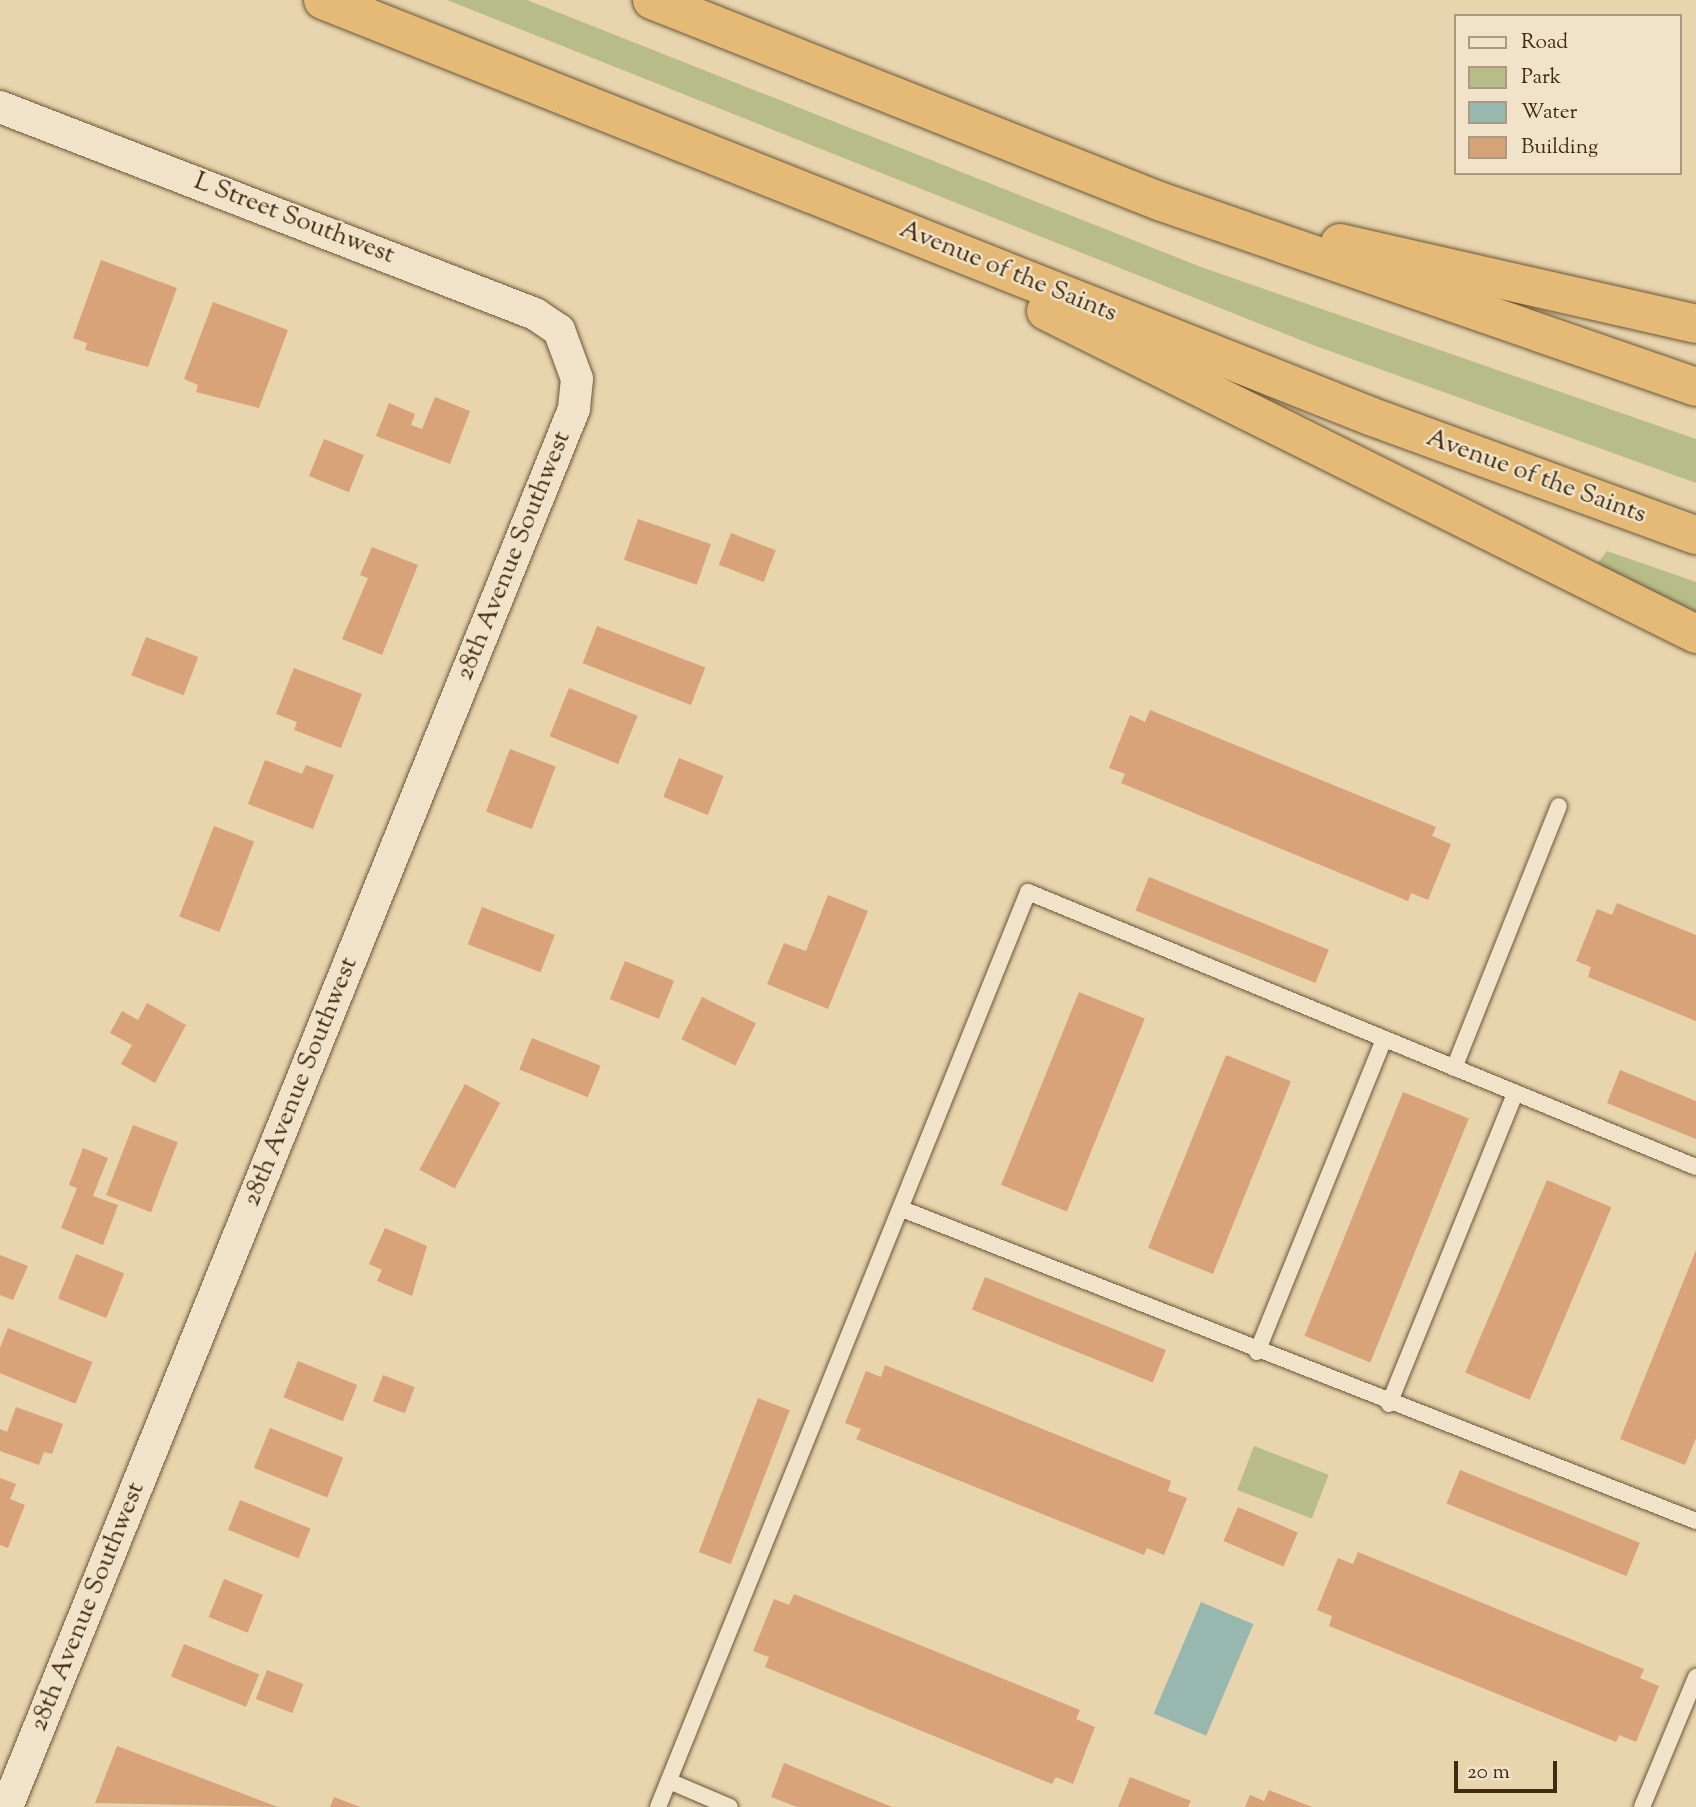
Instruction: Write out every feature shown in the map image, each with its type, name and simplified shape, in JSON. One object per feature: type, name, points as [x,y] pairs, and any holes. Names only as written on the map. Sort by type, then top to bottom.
[{"type":"highway","name":"Avenue of the Saints","points":[[323,0],[1370,416],[1696,535]]},
{"type":"highway","points":[[652,0],[1159,201],[1696,387]]},
{"type":"highway","points":[[806,191],[1696,634]]},
{"type":"highway","points":[[1159,201],[1696,324]]},
{"type":"street","name":"L Street Southwest","points":[[0,107],[498,297],[559,330],[570,353]]},
{"type":"street","name":"28th Avenue Southwest","points":[[7,1807],[573,410],[578,379],[570,353]]},
{"type":"lane","points":[[1454,1068],[1559,806]]},
{"type":"lane","points":[[658,1807],[1028,892],[1383,1041],[1696,1167]]},
{"type":"lane","points":[[1257,1352],[1383,1041]]},
{"type":"lane","points":[[1389,1404],[1516,1093]]},
{"type":"lane","points":[[902,1209],[1389,1404],[1696,1521]]},
{"type":"lane","points":[[1642,1807],[1696,1678]]},
{"type":"lane","points":[[669,1781],[730,1807]]},
{"type":"green space","points":[[447,0],[527,0],[1201,267],[1696,439],[1696,483],[1313,345]]},
{"type":"green space","points":[[1607,551],[1696,582],[1696,618],[1594,568]]},
{"type":"green space","points":[[1254,1446],[1329,1475],[1312,1519],[1237,1490]]},
{"type":"water","points":[[1201,1602],[1253,1624],[1206,1736],[1154,1713]]},
{"type":"building","points":[[101,260],[177,288],[148,367],[85,350],[87,343],[73,338]]},
{"type":"building","points":[[213,302],[288,330],[259,408],[196,392],[198,385],[184,379]]},
{"type":"building","points":[[435,397],[470,411],[450,464],[376,436],[389,403],[415,414],[411,425],[422,429]]},
{"type":"building","points":[[324,439],[364,455],[349,492],[309,476]]},
{"type":"building","points":[[638,519],[711,544],[697,585],[624,560]]},
{"type":"building","points":[[731,533],[776,550],[764,582],[719,565]]},
{"type":"building","points":[[372,547],[418,565],[382,655],[342,639],[368,578],[360,575]]},
{"type":"building","points":[[597,626],[705,668],[691,705],[583,663]]},
{"type":"building","points":[[146,637],[198,657],[184,695],[131,675]]},
{"type":"building","points":[[294,668],[362,694],[341,748],[294,730],[297,722],[276,714]]},
{"type":"building","points":[[569,688],[638,716],[618,764],[550,736]]},
{"type":"building","points":[[1150,710],[1436,827],[1432,836],[1451,844],[1428,900],[1411,893],[1408,901],[1121,783],[1125,774],[1109,768],[1130,715],[1145,722]]},
{"type":"building","points":[[510,749],[556,767],[532,829],[486,812]]},
{"type":"building","points":[[679,758],[724,776],[708,815],[663,797]]},
{"type":"building","points":[[265,760],[302,774],[306,765],[334,775],[313,829],[248,804]]},
{"type":"building","points":[[214,826],[254,841],[219,932],[179,917]]},
{"type":"building","points":[[1149,877],[1329,950],[1315,983],[1136,910]]},
{"type":"building","points":[[828,895],[868,911],[828,1009],[767,984],[784,943],[806,951]]},
{"type":"building","points":[[1617,903],[1696,935],[1696,1021],[1588,977],[1591,967],[1576,961],[1597,909],[1612,915]]},
{"type":"building","points":[[482,907],[555,935],[540,972],[468,944]]},
{"type":"building","points":[[625,961],[674,981],[659,1019],[610,999]]},
{"type":"building","points":[[1079,992],[1145,1019],[1067,1211],[1001,1185]]},
{"type":"building","points":[[702,997],[756,1023],[735,1066],[681,1039]]},
{"type":"building","points":[[147,1003],[186,1025],[155,1083],[121,1064],[132,1045],[110,1033],[122,1011],[138,1020]]},
{"type":"building","points":[[532,1038],[601,1066],[588,1097],[519,1070]]},
{"type":"building","points":[[1226,1055],[1291,1081],[1213,1274],[1148,1248]]},
{"type":"building","points":[[1620,1070],[1696,1101],[1696,1139],[1607,1103]]},
{"type":"building","points":[[465,1084],[500,1103],[455,1188],[419,1170]]},
{"type":"building","points":[[1403,1092],[1469,1119],[1370,1362],[1304,1336]]},
{"type":"building","points":[[133,1125],[178,1142],[151,1212],[106,1195]]},
{"type":"building","points":[[83,1148],[108,1158],[93,1196],[118,1205],[103,1245],[61,1228],[77,1188],[69,1185]]},
{"type":"building","points":[[1547,1180],[1611,1207],[1530,1400],[1465,1372]]},
{"type":"building","points":[[385,1228],[427,1246],[412,1296],[377,1281],[382,1270],[369,1264]]},
{"type":"building","points":[[1696,1250],[1696,1438],[1685,1465],[1620,1439]]},
{"type":"building","points":[[76,1254],[124,1273],[106,1318],[58,1299]]},
{"type":"building","points":[[0,1255],[28,1266],[13,1300],[0,1295]]},
{"type":"building","points":[[985,1277],[1166,1350],[1153,1382],[972,1309]]},
{"type":"building","points":[[8,1328],[92,1362],[76,1404],[0,1373],[0,1348]]},
{"type":"building","points":[[298,1361],[357,1385],[343,1421],[283,1397]]},
{"type":"building","points":[[885,1365],[1171,1481],[1168,1491],[1187,1498],[1164,1555],[1147,1548],[1144,1555],[856,1439],[861,1429],[845,1423],[866,1371],[881,1377]]},
{"type":"building","points":[[383,1375],[415,1387],[405,1413],[373,1401]]},
{"type":"building","points":[[758,1398],[790,1410],[731,1564],[699,1552]]},
{"type":"building","points":[[16,1407],[63,1424],[52,1454],[44,1452],[39,1465],[0,1451],[0,1429],[7,1432]]},
{"type":"building","points":[[270,1428],[343,1458],[327,1497],[254,1468]]},
{"type":"building","points":[[1460,1470],[1640,1543],[1626,1576],[1447,1503]]},
{"type":"building","points":[[0,1478],[16,1484],[10,1499],[25,1505],[8,1548],[0,1545]]},
{"type":"building","points":[[240,1500],[310,1528],[298,1558],[228,1530]]},
{"type":"building","points":[[1238,1507],[1298,1532],[1283,1566],[1224,1541]]},
{"type":"building","points":[[1358,1552],[1644,1669],[1640,1678],[1659,1686],[1636,1742],[1619,1735],[1616,1742],[1329,1626],[1332,1616],[1317,1610],[1338,1558],[1353,1564]]},
{"type":"building","points":[[224,1579],[263,1595],[248,1633],[209,1617]]},
{"type":"building","points":[[794,1594],[1080,1710],[1076,1719],[1095,1727],[1073,1784],[1056,1777],[1052,1784],[765,1667],[769,1657],[753,1651],[774,1599],[789,1605]]},
{"type":"building","points":[[184,1644],[259,1674],[246,1707],[171,1676]]},
{"type":"building","points":[[267,1670],[303,1684],[292,1713],[256,1699]]},
{"type":"building","points":[[117,1746],[278,1807],[95,1803]]},
{"type":"building","points":[[784,1763],[892,1807],[797,1807],[771,1797]]},
{"type":"building","points":[[1130,1777],[1191,1801],[1188,1807],[1118,1807]]},
{"type":"building","points":[[1269,1790],[1312,1807],[1245,1807],[1250,1795],[1264,1801]]},
{"type":"building","points":[[334,1797],[360,1807],[330,1807]]}]
